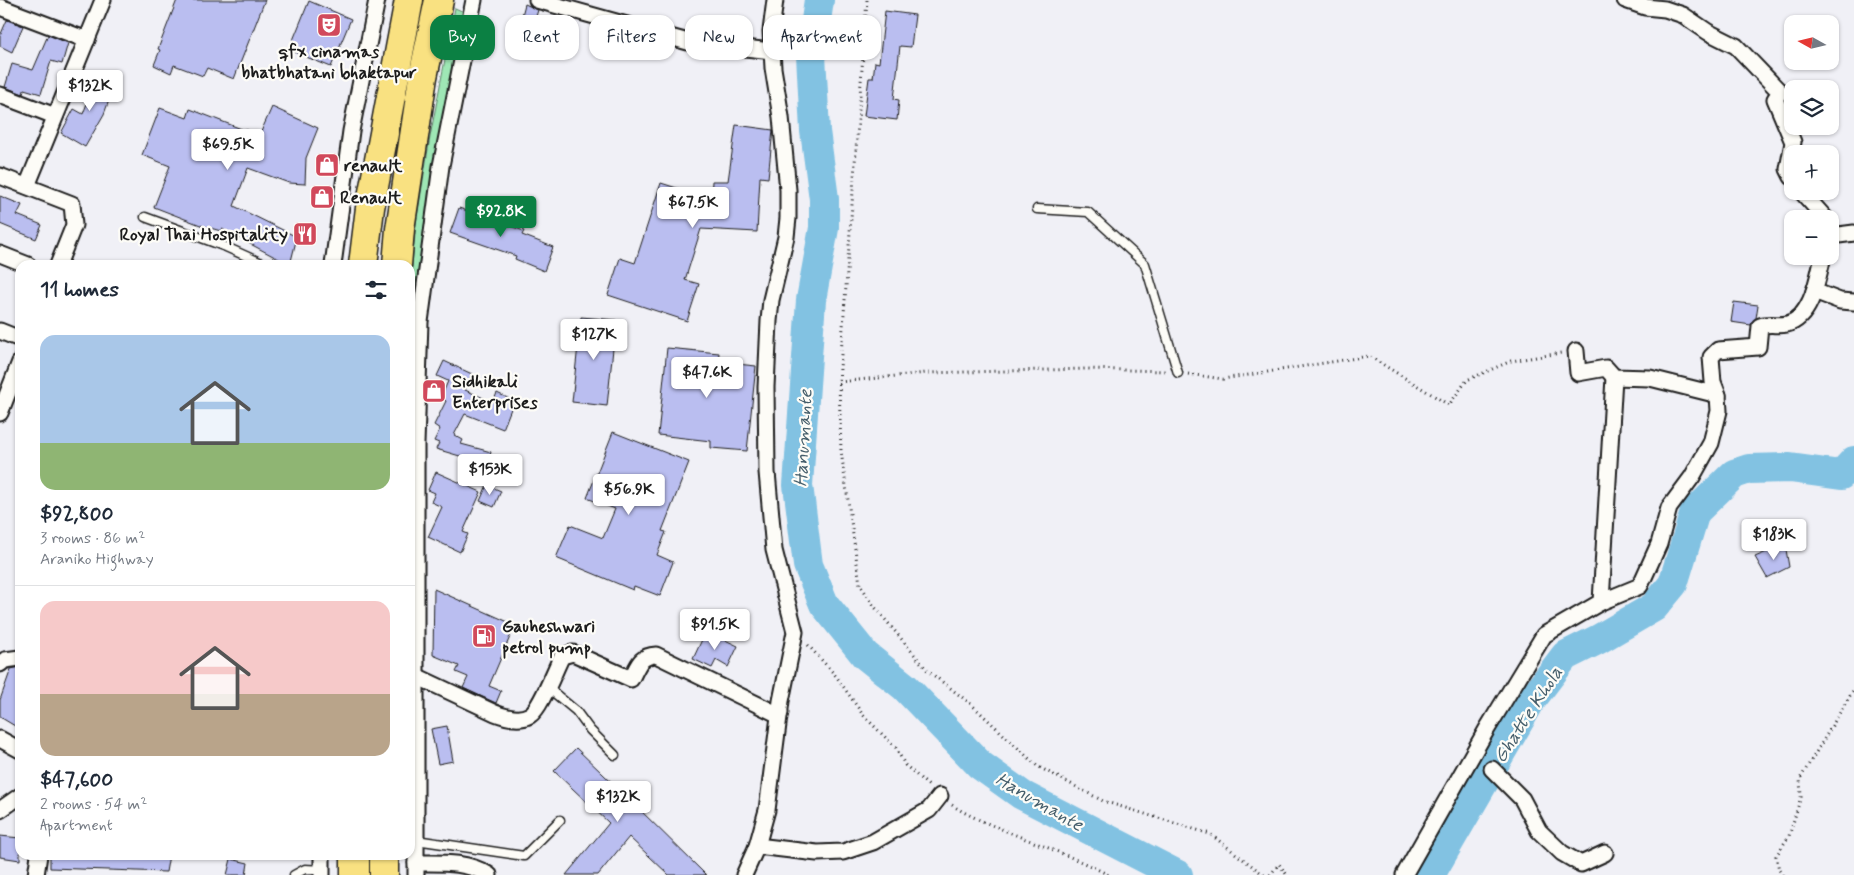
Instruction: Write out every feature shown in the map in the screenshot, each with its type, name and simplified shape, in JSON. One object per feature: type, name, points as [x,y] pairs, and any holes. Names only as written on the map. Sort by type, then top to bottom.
[{"type":"highway","points":[[364,260],[370,208],[409,0]]},
{"type":"highway","points":[[397,260],[400,229],[423,76],[439,0]]},
{"type":"highway","points":[[355,860],[355,875]]},
{"type":"highway","points":[[384,860],[384,875]]},
{"type":"street","points":[[27,186],[103,0]]},
{"type":"street","points":[[334,260],[351,131],[378,0]]},
{"type":"street","points":[[415,560],[420,322],[441,166],[474,0]]},
{"type":"street","points":[[537,0],[688,42],[763,50]]},
{"type":"street","points":[[773,15],[775,0]]},
{"type":"street","points":[[1625,0],[1645,7],[1665,9],[1683,16],[1708,32],[1736,46],[1780,92],[1775,99],[1793,142],[1792,145]]},
{"type":"street","points":[[0,7],[87,40]]},
{"type":"street","points":[[744,875],[757,846],[767,810],[780,713],[794,637],[793,619],[781,582],[774,550],[767,472],[766,387],[769,321],[771,300],[788,218],[787,181],[773,60]]},
{"type":"street","points":[[0,95],[55,116]]},
{"type":"street","points":[[0,176],[72,204],[74,225],[60,260]]},
{"type":"street","points":[[1809,200],[1818,210]]},
{"type":"street","points":[[1839,233],[1854,234]]},
{"type":"street","points":[[0,254],[15,260]]},
{"type":"street","points":[[1404,875],[1487,729],[1544,635],[1601,602],[1640,586],[1659,544],[1669,508],[1692,477],[1711,443],[1719,411],[1718,395],[1713,382],[1711,357],[1718,350],[1758,347],[1760,326],[1786,324],[1796,321],[1805,311],[1814,291],[1821,265]]},
{"type":"street","points":[[1814,291],[1840,300],[1854,302]]},
{"type":"street","points":[[0,331],[15,337]]},
{"type":"street","points":[[1576,351],[1578,373],[1606,368],[1614,377],[1601,602]]},
{"type":"street","points":[[0,413],[15,375]]},
{"type":"street","points":[[1614,377],[1650,378],[1718,395]]},
{"type":"street","points":[[415,675],[507,718],[529,716],[537,708],[562,656],[573,653],[631,679],[641,660],[648,655],[656,655],[773,712],[780,713]]},
{"type":"street","points":[[0,664],[5,660],[15,659]]},
{"type":"street","points":[[415,693],[416,869],[454,863],[483,871],[488,875]]},
{"type":"street","points":[[0,739],[15,747]]},
{"type":"street","points":[[1492,769],[1522,799],[1540,831],[1562,853],[1581,864],[1605,853]]},
{"type":"street","points":[[757,846],[817,852],[843,852],[873,842],[929,810],[940,796]]},
{"type":"street","points":[[0,810],[15,800]]},
{"type":"street","points":[[36,875],[38,860]]},
{"type":"lane","points":[[1037,209],[1088,212],[1145,264],[1178,373]]},
{"type":"lane","points":[[145,217],[226,247],[255,260]]},
{"type":"lane","points":[[547,687],[576,711],[590,730],[614,755]]},
{"type":"lane","points":[[416,840],[524,856],[560,820]]},
{"type":"lane","points":[[294,875],[305,869],[322,867]]},
{"type":"path","points":[[867,0],[838,382],[841,451],[860,584],[874,606],[928,671],[971,704],[1037,766],[1103,801],[1210,834],[1264,875]]},
{"type":"path","points":[[838,382],[926,373],[1086,369],[1157,370],[1224,379],[1369,356],[1448,405],[1467,380],[1511,361],[1576,351]]},
{"type":"path","points":[[794,637],[811,647],[836,676],[863,715],[896,748],[904,765],[940,796],[960,810],[1109,875]]},
{"type":"path","points":[[1783,875],[1779,870],[1776,856],[1789,836],[1801,797],[1800,779],[1854,689]]},
{"type":"path","points":[[1270,875],[1280,864],[1287,875]]},
{"type":"green space","points":[[455,8],[464,12],[464,15],[454,15]]},
{"type":"green space","points":[[445,60],[456,60],[438,139],[424,226],[415,315],[415,260],[412,260],[416,224]]},
{"type":"building","points":[[177,0],[265,0],[234,79],[207,68],[203,76],[174,65],[171,73],[154,65],[160,50],[158,49]]},
{"type":"building","points":[[309,1],[351,19],[331,67],[289,50]]},
{"type":"building","points":[[525,4],[538,10],[536,15],[522,15]]},
{"type":"building","points":[[885,11],[915,15],[911,47],[900,46],[894,99],[899,100],[897,120],[864,116],[869,78],[873,78],[875,62],[879,63],[881,60]]},
{"type":"building","points":[[7,20],[23,26],[12,52],[0,46],[0,36]]},
{"type":"building","points":[[48,35],[68,43],[62,64],[51,61],[41,94],[24,89],[23,94],[5,87],[12,64],[33,70]]},
{"type":"building","points":[[98,74],[116,81],[104,114],[85,147],[61,133],[74,109],[83,114]]},
{"type":"building","points":[[272,107],[318,128],[306,158],[305,184],[289,183],[248,168],[234,206],[297,237],[291,260],[281,260],[222,229],[221,231],[203,226],[154,207],[170,166],[142,155],[160,108],[187,118],[190,109],[244,130],[260,134]]},
{"type":"building","points":[[736,125],[773,130],[768,178],[760,177],[757,232],[701,229],[685,280],[699,284],[687,321],[608,295],[620,258],[635,263],[661,183],[711,199],[712,181],[728,181]]},
{"type":"building","points":[[0,196],[22,205],[17,215],[42,225],[36,239],[0,224]]},
{"type":"building","points":[[459,208],[524,231],[522,235],[553,247],[544,271],[515,259],[516,256],[450,233]]},
{"type":"building","points":[[1734,302],[1758,305],[1756,318],[1751,325],[1731,322]]},
{"type":"building","points":[[581,317],[616,320],[607,406],[572,402]]},
{"type":"building","points":[[667,348],[719,353],[718,362],[756,366],[747,451],[711,448],[711,441],[658,435]]},
{"type":"building","points":[[444,361],[472,374],[465,390],[493,402],[497,393],[514,401],[503,429],[465,414],[454,435],[463,440],[461,444],[491,452],[487,464],[436,449],[439,443],[434,441],[440,429],[434,425],[446,401],[441,398],[448,381],[437,376]]},
{"type":"building","points":[[613,432],[689,462],[662,531],[666,532],[657,555],[673,562],[660,596],[634,586],[633,590],[556,558],[570,525],[603,538],[615,509],[587,498]]},
{"type":"building","points":[[436,472],[481,492],[463,532],[468,534],[460,552],[428,537],[442,507],[431,502],[435,493],[428,490]]},
{"type":"building","points":[[487,485],[501,491],[494,507],[480,501]]},
{"type":"building","points":[[1785,544],[1789,567],[1767,578],[1755,557]]},
{"type":"building","points":[[434,589],[515,625],[489,686],[501,691],[496,703],[463,688],[468,677],[456,672],[459,666],[433,655]]},
{"type":"building","points":[[706,631],[738,646],[728,667],[716,660],[712,668],[693,659]]},
{"type":"building","points":[[15,668],[15,726],[0,717],[0,700],[11,669]]},
{"type":"building","points":[[447,726],[453,761],[438,764],[431,729]]},
{"type":"building","points":[[576,748],[706,875],[669,875],[629,837],[598,875],[566,875],[609,823],[554,771]]},
{"type":"building","points":[[0,836],[15,838],[15,859],[0,857]]},
{"type":"building","points":[[50,860],[168,860],[166,872],[50,868]]},
{"type":"building","points":[[231,860],[248,863],[246,875],[227,875]]},
{"type":"waterway","name":"Hanumante","points":[[819,0],[811,55],[815,131],[824,199],[824,228],[811,300],[798,485],[808,565],[824,604],[865,655],[905,687],[980,765],[1022,795],[1178,875]]},
{"type":"waterway","name":"Ghatte Khola","points":[[1430,875],[1530,702],[1565,656],[1599,639],[1654,607],[1673,584],[1695,512],[1734,474],[1749,469],[1790,468],[1841,475],[1854,461]]},
{"type":"place","name":"qfx cinamas bhatbhatani bhaktapur","points":[[329,25]]},
{"type":"place","name":"renault","points":[[327,165]]},
{"type":"place","name":"Renault","points":[[322,197]]},
{"type":"place","name":"Royal Thai Hospitality","points":[[305,234]]},
{"type":"place","name":"Sidhikali Enterprises","points":[[434,391]]},
{"type":"place","name":"Gauheshwari petrol pump","points":[[484,636]]}]
